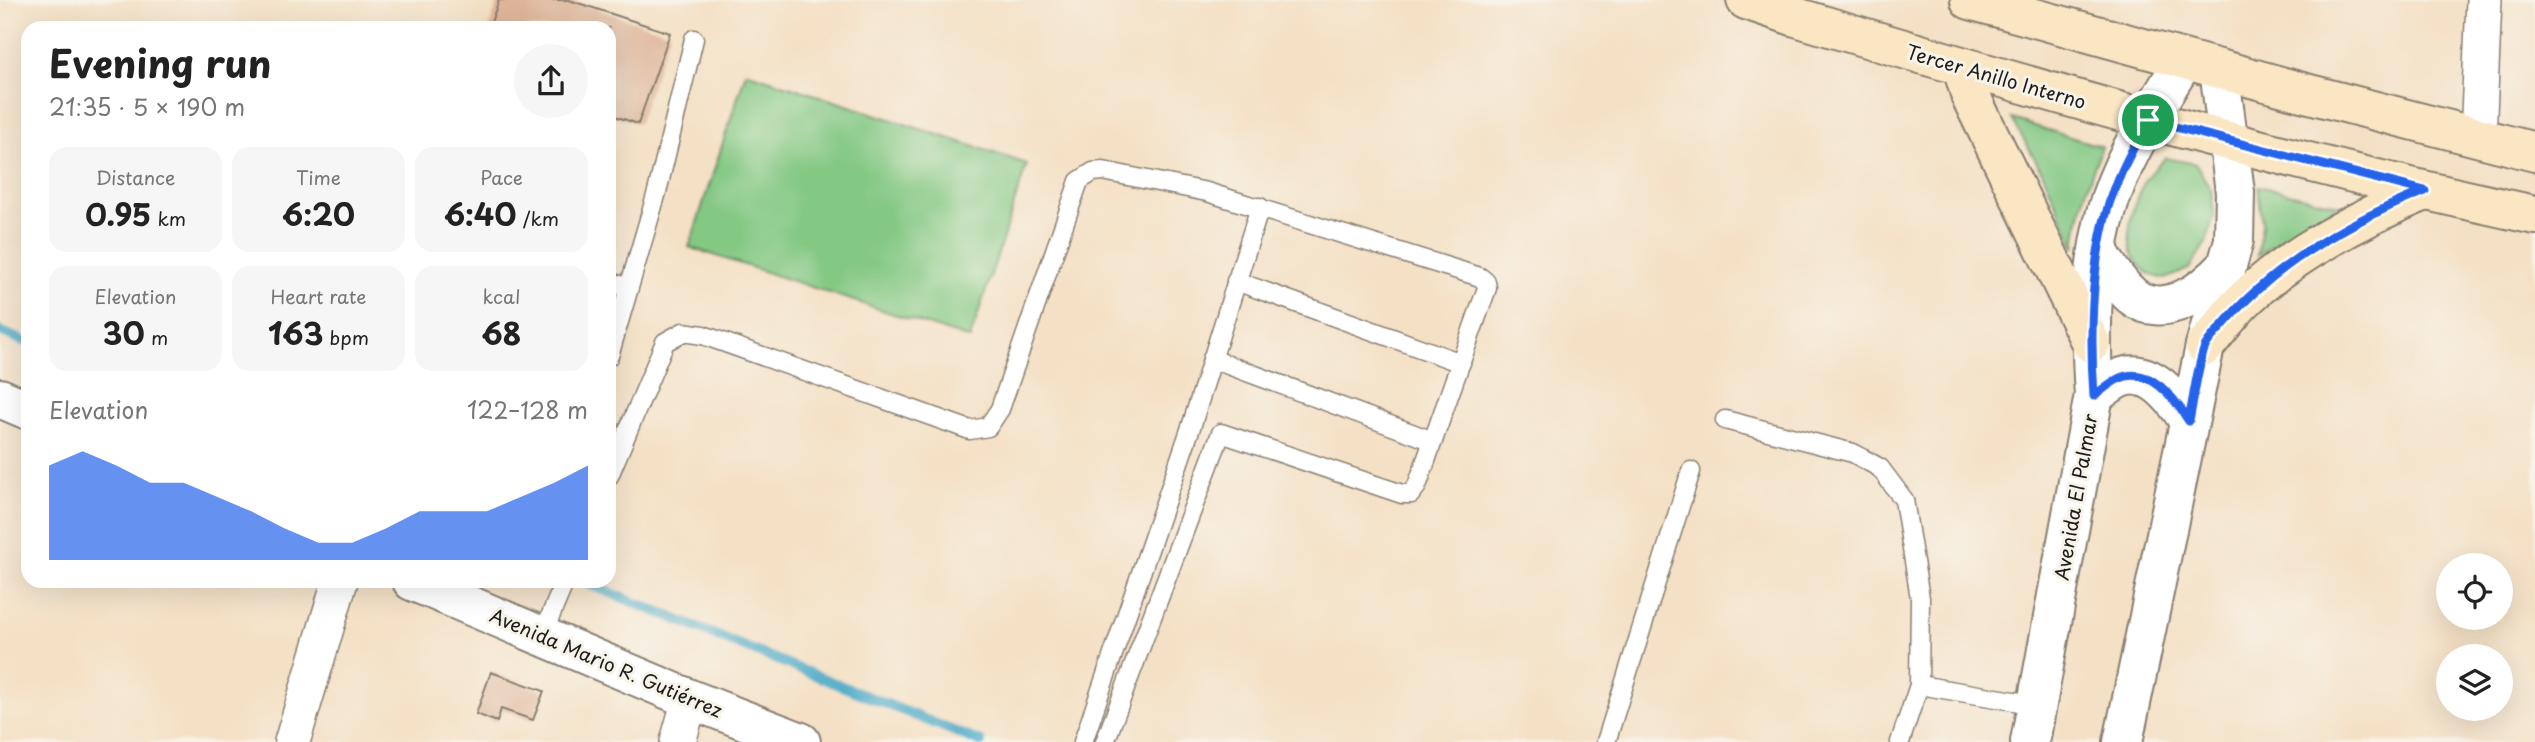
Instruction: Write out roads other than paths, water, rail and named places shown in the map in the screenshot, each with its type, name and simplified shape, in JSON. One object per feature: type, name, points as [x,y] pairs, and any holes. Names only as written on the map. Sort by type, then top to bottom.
[{"type":"main road","name":"Tercer Anillo Interno","points":[[1745,0],[1962,67],[2148,120],[2425,191],[2535,215]]},
{"type":"main road","points":[[1970,0],[2201,65],[2535,152]]},
{"type":"main road","points":[[1962,67],[1971,97],[2091,343]]},
{"type":"main road","points":[[2205,346],[2240,304],[2276,272],[2389,206],[2425,191]]},
{"type":"street","points":[[2478,138],[2484,0]]},
{"type":"street","name":"Avenida El Palmar","points":[[2030,742],[2094,396],[2091,343],[2099,252],[2106,213],[2119,178],[2148,120],[2201,65]]},
{"type":"street","points":[[2123,742],[2205,346],[2234,240],[2235,192],[2229,141],[2201,65]]},
{"type":"street","points":[[2099,252],[2115,278],[2134,297],[2150,304],[2173,303],[2191,297],[2213,281],[2227,266]]},
{"type":"street","points":[[2094,396],[2119,379],[2134,375],[2157,382],[2175,399],[2189,421]]},
{"type":"street","points":[[0,398],[21,407]]},
{"type":"street","points":[[292,742],[338,588]]},
{"type":"street","name":"Avenida Mario R. Gutiérrez","points":[[429,588],[690,699],[801,742]]},
{"type":"street","points":[[678,742],[690,699]]},
{"type":"lane","points":[[616,331],[657,192],[694,39]]},
{"type":"lane","points":[[616,459],[665,342],[683,332],[703,335],[970,430],[988,427],[1000,410],[1079,181],[1093,172],[1207,192],[1480,277],[1486,282],[1487,288],[1417,486],[1410,494],[1402,494],[1192,424]]},
{"type":"lane","points":[[1083,742],[1192,424],[1260,207]]},
{"type":"lane","points":[[1236,281],[1461,363]]},
{"type":"lane","points":[[616,284],[628,288]]},
{"type":"lane","points":[[1212,359],[1433,441]]},
{"type":"lane","points":[[1725,420],[1853,453],[1880,468],[1904,500],[1920,598],[1919,685],[1900,742]]},
{"type":"lane","points":[[1105,742],[1221,433]]},
{"type":"lane","points":[[1606,742],[1691,471]]},
{"type":"lane","points":[[542,636],[562,589]]},
{"type":"lane","points":[[1919,685],[2038,705]]},
{"type":"waterway","points":[[0,331],[21,340]]},
{"type":"waterway","points":[[598,588],[981,742]]}]
